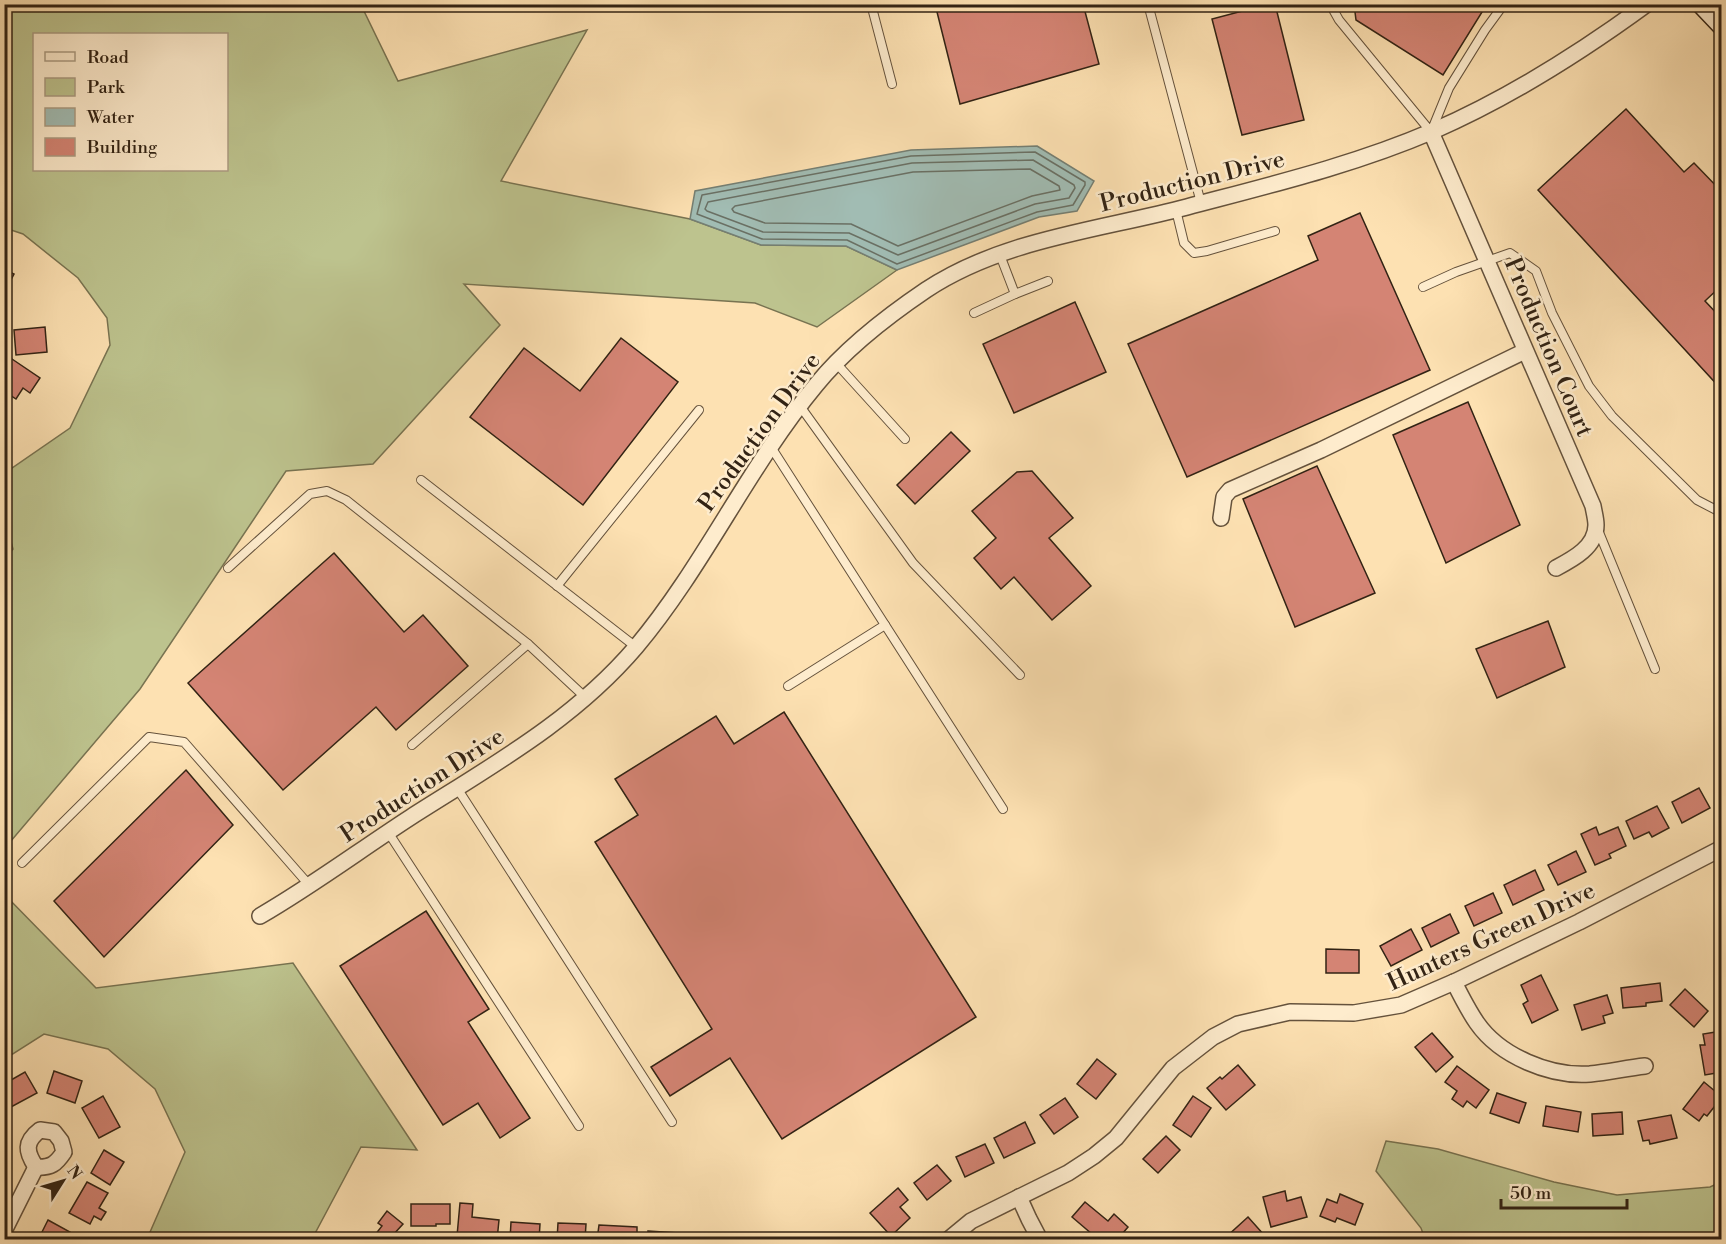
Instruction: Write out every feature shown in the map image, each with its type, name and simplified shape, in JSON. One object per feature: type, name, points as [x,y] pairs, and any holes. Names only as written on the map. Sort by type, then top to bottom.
[{"type":"main road","points":[[1703,4],[1722,24]]},
{"type":"street","name":"Production Drive","points":[[260,916],[506,758],[563,718],[600,686],[636,647],[694,566],[771,447],[815,385],[864,336],[928,289],[958,272],[1026,246],[1176,210],[1321,171],[1431,132],[1486,106],[1558,64],[1647,4]]},
{"type":"street","name":"Production Court","points":[[1431,132],[1593,506],[1597,526]]},
{"type":"street","points":[[1221,518],[1224,497],[1230,490],[1321,450],[1525,351]]},
{"type":"street","points":[[1556,568],[1585,550],[1597,526]]},
{"type":"street","name":"Hunters Green Drive","points":[[948,1239],[971,1221],[1068,1173],[1094,1156],[1116,1138],[1173,1068],[1214,1037],[1239,1024],[1290,1012],[1354,1013],[1401,1005],[1579,922],[1722,848]]},
{"type":"street","points":[[1454,982],[1476,1023],[1492,1040],[1522,1060],[1577,1074],[1645,1066]]},
{"type":"street","points":[[4,1231],[36,1167]]},
{"type":"street","points":[[1020,1197],[1040,1239]]},
{"type":"lane","points":[[871,4],[892,84]]},
{"type":"lane","points":[[1148,4],[1200,203]]},
{"type":"lane","points":[[1330,4],[1339,21],[1431,132],[1449,88],[1504,4]]},
{"type":"lane","points":[[1176,210],[1184,243],[1194,253],[1275,231]]},
{"type":"lane","points":[[1423,286],[1510,252],[1536,271],[1552,313],[1588,386],[1612,416],[1697,500],[1722,513]]},
{"type":"lane","points":[[1000,255],[1016,294]]},
{"type":"lane","points":[[974,313],[1048,281]]},
{"type":"lane","points":[[836,363],[905,439]]},
{"type":"lane","points":[[800,406],[913,563],[1020,675]]},
{"type":"lane","points":[[557,586],[699,410]]},
{"type":"lane","points":[[771,447],[1003,809]]},
{"type":"lane","points":[[421,480],[636,647]]},
{"type":"lane","points":[[228,568],[310,494],[327,491],[345,500],[528,644],[586,698]]},
{"type":"lane","points":[[1597,526],[1654,669]]},
{"type":"lane","points":[[788,686],[885,625]]},
{"type":"lane","points":[[412,746],[528,644]]},
{"type":"lane","points":[[22,863],[149,737],[184,742],[310,886]]},
{"type":"lane","points":[[457,788],[672,1122]]},
{"type":"lane","points":[[388,832],[579,1126]]},
{"type":"green space","points":[[5,5],[361,5],[398,81],[587,30],[501,181],[690,219],[761,245],[846,246],[897,270],[817,327],[755,303],[464,284],[500,325],[373,464],[286,471],[140,689],[5,848],[4,561],[13,549],[5,519],[5,473],[70,428],[110,345],[107,318],[78,278],[23,234],[5,228]]},
{"type":"green space","points":[[5,895],[96,988],[293,963],[417,1150],[361,1147],[312,1239],[147,1239],[185,1152],[155,1089],[108,1049],[44,1034],[5,1059]]},
{"type":"green space","points":[[1386,1141],[1438,1149],[1554,1182],[1617,1195],[1710,1187],[1721,1182],[1721,1239],[1425,1239],[1421,1228],[1376,1171]]},
{"type":"water","points":[[1037,146],[1094,181],[1077,211],[1039,217],[897,270],[846,246],[761,245],[690,219],[695,191],[911,150]]},
{"type":"building","points":[[935,4],[1083,4],[1099,64],[960,104]]},
{"type":"building","points":[[1275,4],[1304,120],[1242,135],[1212,19]]},
{"type":"building","points":[[1354,4],[1487,4],[1443,75],[1356,20]]},
{"type":"building","points":[[1626,109],[1684,172],[1694,163],[1722,192],[1722,285],[1705,301],[1722,319],[1722,390],[1538,190]]},
{"type":"building","points":[[1360,213],[1430,370],[1187,477],[1128,344],[1318,260],[1308,236]]},
{"type":"building","points":[[4,269],[14,274],[5,291],[4,291]]},
{"type":"building","points":[[1075,302],[1106,372],[1014,413],[983,344]]},
{"type":"building","points":[[45,327],[47,352],[16,355],[14,330]]},
{"type":"building","points":[[621,338],[678,382],[583,505],[470,417],[524,348],[580,391]]},
{"type":"building","points":[[12,359],[40,378],[30,393],[23,388],[16,399],[4,391],[4,370]]},
{"type":"building","points":[[1468,402],[1520,525],[1446,563],[1393,435]]},
{"type":"building","points":[[951,432],[970,451],[915,504],[897,485]]},
{"type":"building","points":[[1317,466],[1375,593],[1295,627],[1243,499]]},
{"type":"building","points":[[1032,471],[1073,518],[1049,538],[1091,586],[1052,620],[1014,577],[1001,589],[974,558],[996,538],[972,511],[1017,472]]},
{"type":"building","points":[[334,553],[404,632],[423,615],[468,666],[396,730],[376,707],[283,790],[188,683]]},
{"type":"building","points":[[1548,621],[1565,667],[1497,698],[1476,649]]},
{"type":"building","points":[[784,712],[976,1017],[782,1139],[730,1058],[670,1096],[651,1067],[712,1029],[595,842],[638,815],[615,779],[716,716],[734,744]]},
{"type":"building","points":[[186,770],[233,825],[104,957],[54,901]]},
{"type":"building","points":[[1699,788],[1710,808],[1682,823],[1672,802]]},
{"type":"building","points":[[1657,806],[1669,828],[1652,837],[1649,832],[1634,839],[1626,821]]},
{"type":"building","points":[[1596,827],[1599,835],[1618,827],[1626,846],[1609,854],[1611,858],[1595,865],[1581,834]]},
{"type":"building","points":[[1576,851],[1586,872],[1558,885],[1548,865]]},
{"type":"building","points":[[1535,870],[1544,890],[1513,905],[1504,885]]},
{"type":"building","points":[[1493,893],[1502,913],[1474,926],[1465,906]]},
{"type":"building","points":[[426,911],[489,1009],[468,1022],[530,1118],[500,1138],[478,1103],[443,1125],[340,966]]},
{"type":"building","points":[[1450,914],[1459,933],[1431,947],[1422,928]]},
{"type":"building","points":[[1411,929],[1422,950],[1391,966],[1380,946]]},
{"type":"building","points":[[1326,949],[1359,950],[1359,973],[1326,973]]},
{"type":"building","points":[[1541,975],[1558,1010],[1532,1023],[1523,1004],[1528,1001],[1521,985]]},
{"type":"building","points":[[1660,983],[1662,1001],[1646,1003],[1646,1006],[1623,1008],[1621,988]]},
{"type":"building","points":[[1685,989],[1708,1011],[1694,1027],[1670,1005]]},
{"type":"building","points":[[1607,995],[1613,1013],[1603,1016],[1605,1023],[1582,1030],[1574,1005]]},
{"type":"building","points":[[1722,1031],[1722,1072],[1705,1075],[1700,1045],[1705,1045],[1703,1034]]},
{"type":"building","points":[[1432,1033],[1453,1057],[1436,1072],[1415,1047]]},
{"type":"building","points":[[1097,1059],[1116,1074],[1096,1099],[1077,1084]]},
{"type":"building","points":[[1238,1065],[1255,1085],[1226,1110],[1207,1088]]},
{"type":"building","points":[[1457,1066],[1489,1090],[1476,1108],[1467,1101],[1463,1107],[1452,1099],[1457,1091],[1445,1082]]},
{"type":"building","points":[[54,1071],[82,1081],[75,1103],[47,1093]]},
{"type":"building","points":[[25,1072],[37,1093],[11,1107],[4,1096],[4,1084]]},
{"type":"building","points":[[1704,1082],[1722,1097],[1707,1116],[1704,1114],[1699,1121],[1683,1109]]},
{"type":"building","points":[[1497,1093],[1526,1103],[1519,1123],[1490,1113]]},
{"type":"building","points":[[103,1096],[120,1127],[99,1138],[82,1108]]},
{"type":"building","points":[[1193,1096],[1211,1108],[1191,1137],[1173,1125]]},
{"type":"building","points":[[1065,1098],[1078,1117],[1054,1134],[1040,1115]]},
{"type":"building","points":[[1546,1106],[1581,1112],[1578,1132],[1543,1126]]},
{"type":"building","points":[[1622,1112],[1623,1134],[1593,1136],[1592,1114]]},
{"type":"building","points":[[1671,1115],[1677,1138],[1650,1144],[1649,1140],[1643,1141],[1638,1121]]},
{"type":"building","points":[[1025,1122],[1035,1143],[1004,1158],[994,1138]]},
{"type":"building","points":[[1166,1136],[1180,1150],[1158,1173],[1143,1159]]},
{"type":"building","points":[[985,1144],[994,1163],[965,1177],[956,1157]]},
{"type":"building","points":[[104,1150],[124,1162],[110,1185],[91,1173]]},
{"type":"building","points":[[937,1165],[951,1181],[927,1200],[914,1183]]},
{"type":"building","points":[[87,1182],[108,1193],[99,1208],[106,1212],[101,1220],[94,1216],[90,1224],[69,1213]]},
{"type":"building","points":[[898,1188],[908,1200],[900,1207],[910,1218],[891,1236],[870,1213]]},
{"type":"building","points":[[1285,1191],[1287,1201],[1301,1197],[1307,1217],[1271,1227],[1263,1197]]},
{"type":"building","points":[[1340,1194],[1363,1204],[1355,1225],[1337,1218],[1335,1222],[1320,1216],[1327,1199],[1337,1203]]},
{"type":"building","points":[[1085,1202],[1108,1221],[1114,1214],[1128,1227],[1117,1240],[1099,1240],[1072,1217]]},
{"type":"building","points":[[460,1203],[473,1204],[472,1217],[499,1220],[497,1240],[457,1236]]},
{"type":"building","points":[[411,1204],[450,1204],[450,1224],[411,1226]]},
{"type":"building","points":[[387,1211],[403,1224],[393,1235],[398,1239],[371,1240],[382,1226],[378,1223]]},
{"type":"building","points":[[1248,1217],[1265,1236],[1262,1240],[1226,1240],[1225,1238]]},
{"type":"building","points":[[48,1220],[70,1232],[66,1240],[38,1240]]},
{"type":"building","points":[[511,1222],[540,1224],[539,1240],[510,1240]]},
{"type":"building","points":[[558,1223],[586,1224],[585,1240],[557,1240]]},
{"type":"building","points":[[599,1225],[637,1227],[637,1240],[597,1240]]},
{"type":"building","points":[[648,1231],[678,1233],[678,1240],[648,1240]]},
{"type":"building","points":[[693,1236],[720,1240],[693,1240]]}]
